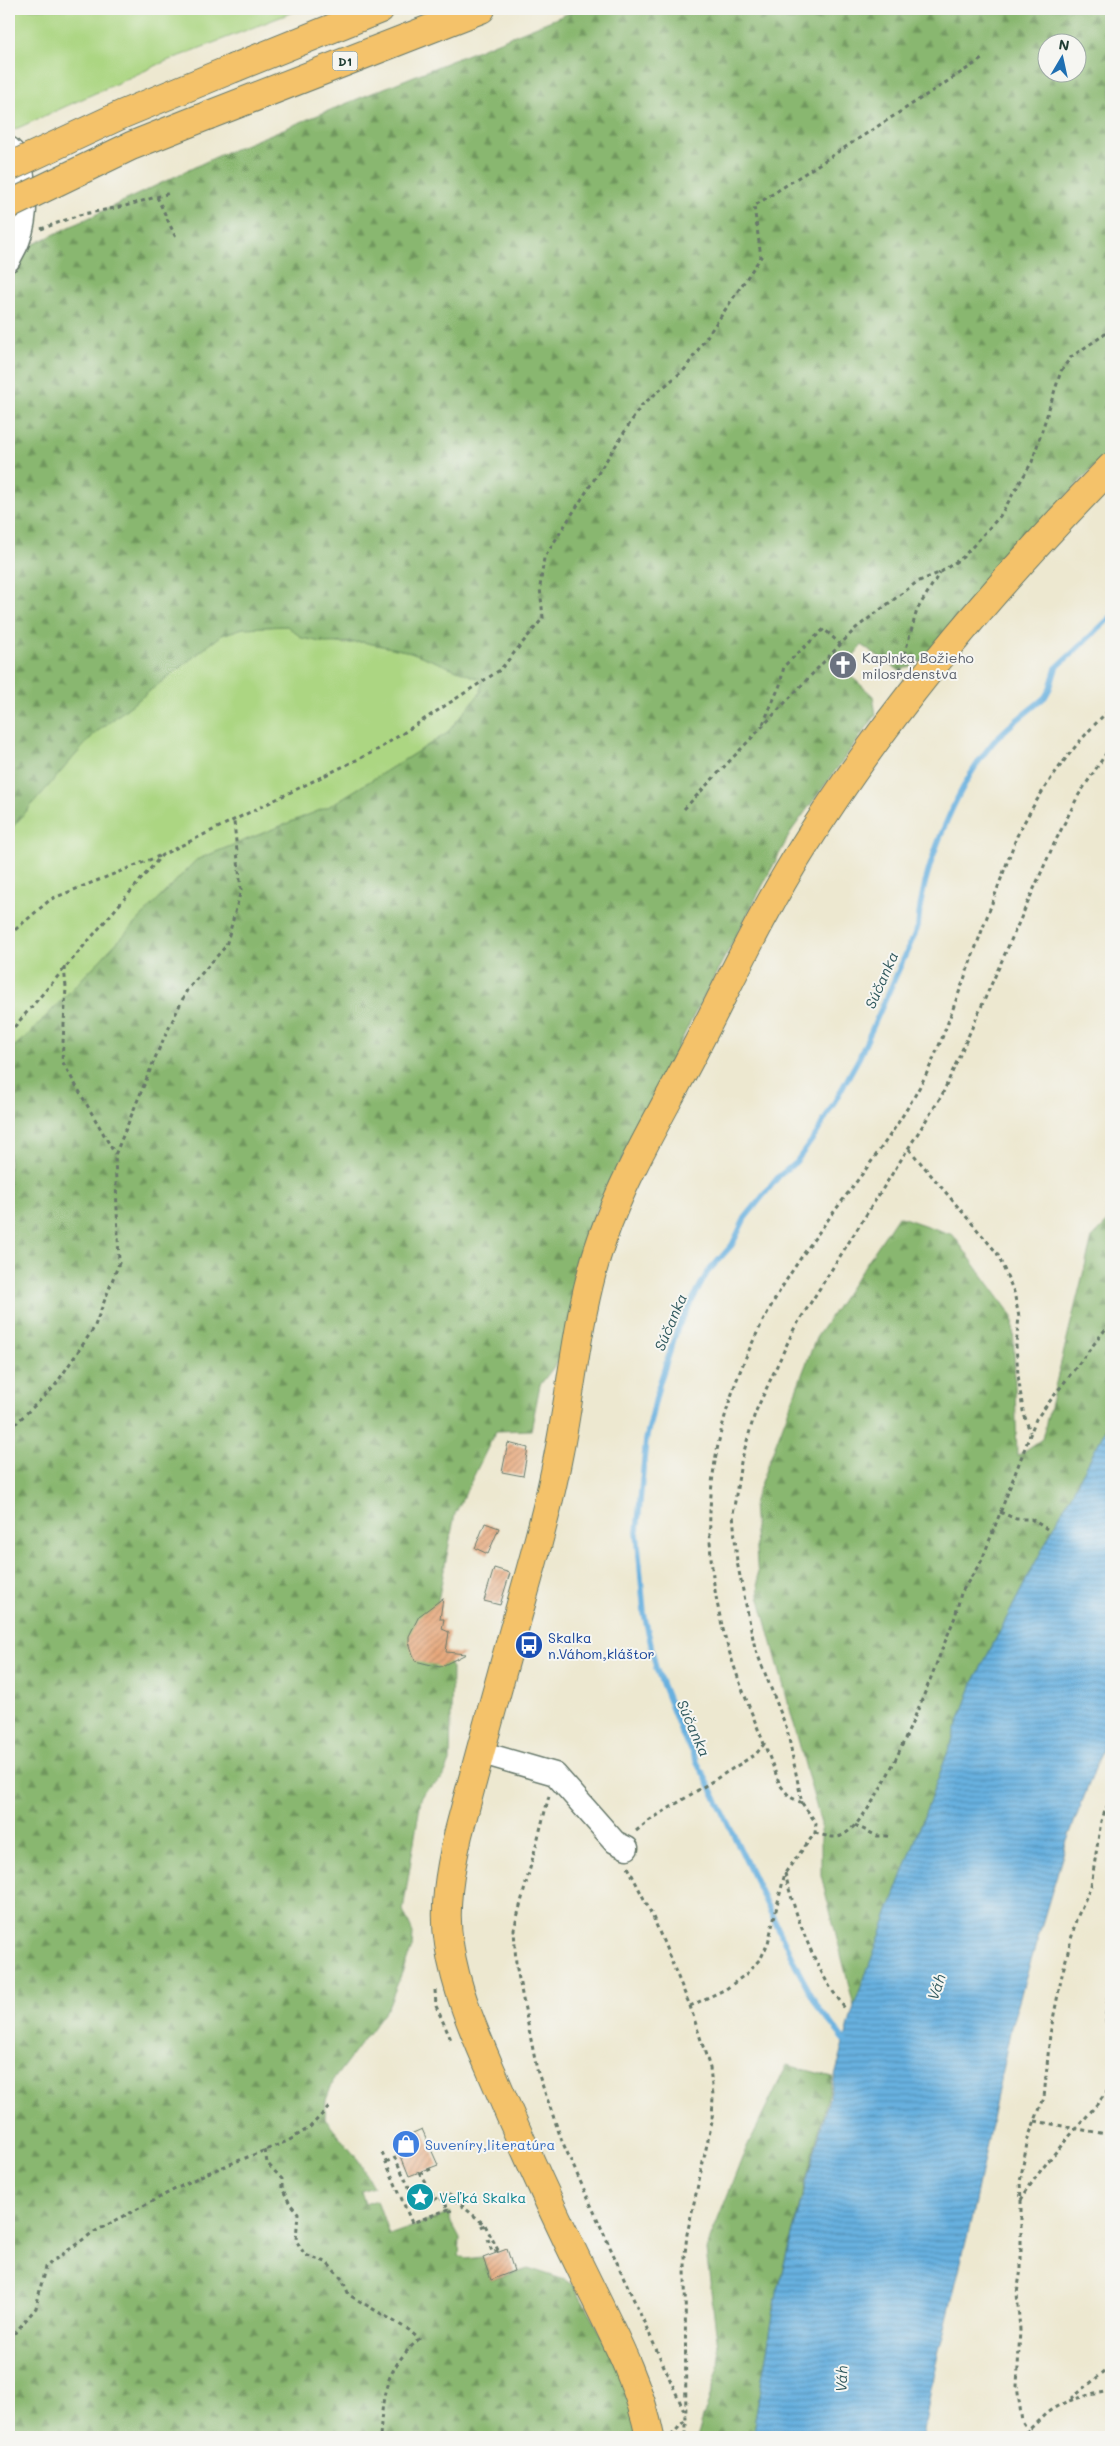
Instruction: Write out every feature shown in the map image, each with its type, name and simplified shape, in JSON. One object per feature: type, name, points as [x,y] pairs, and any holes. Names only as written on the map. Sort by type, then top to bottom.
[{"type":"main road","points":[[9,167],[123,114],[380,9]]},
{"type":"main road","name":"D1","points":[[9,205],[131,146],[481,9]]},
{"type":"main road","points":[[650,2437],[633,2374],[552,2212],[470,2022],[453,1965],[447,1917],[449,1886],[458,1835],[479,1752],[526,1588],[559,1452],[582,1314],[590,1281],[602,1240],[628,1174],[694,1052],[765,911],[802,848],[846,781],[897,709],[973,616],[1056,523],[1111,467]]},
{"type":"lane","points":[[9,148],[13,152],[23,176],[25,206],[20,238],[9,260]]},
{"type":"lane","points":[[479,1752],[555,1774],[616,1842],[627,1848]]},
{"type":"path","points":[[9,935],[51,899],[162,856],[378,750],[480,681],[500,670],[543,618],[540,587],[544,558],[641,406],[685,369],[761,257],[754,206],[982,59]]},
{"type":"path","points":[[20,238],[79,215],[125,206],[170,193]]},
{"type":"path","points":[[157,197],[177,240]]},
{"type":"path","points":[[684,809],[856,628],[917,582],[941,572],[963,557],[1000,516],[1032,462],[1061,371],[1071,356],[1111,330]]},
{"type":"path","points":[[898,677],[917,610],[941,572]]},
{"type":"path","points":[[762,726],[780,685],[784,666],[824,629],[840,644]]},
{"type":"path","points":[[802,1803],[790,1797],[780,1785],[727,1644],[712,1581],[709,1546],[710,1491],[715,1452],[728,1406],[754,1340],[778,1294],[897,1123],[934,1059],[1017,836],[1029,812],[1042,790],[1070,754],[1111,708]]},
{"type":"path","points":[[690,2006],[726,1989],[746,1974],[761,1958],[768,1943],[785,1873],[789,1865],[815,1833],[816,1823],[802,1803],[787,1729],[755,1648],[737,1562],[734,1514],[740,1462],[755,1413],[794,1329],[942,1095],[1053,846],[1078,796],[1111,746]]},
{"type":"path","points":[[9,1430],[54,1387],[94,1328],[119,1263],[115,1155],[158,1051],[187,990],[226,946],[241,890],[234,822]]},
{"type":"path","points":[[9,1033],[64,966],[162,856]]},
{"type":"path","points":[[64,966],[66,988],[62,1061],[115,1155]]},
{"type":"path","points":[[909,1149],[998,1253],[1011,1284],[1019,1317],[1016,1345],[1018,1375],[1023,1411],[1031,1433]]},
{"type":"path","points":[[815,1833],[832,1838],[839,1837],[855,1825],[866,1813],[890,1772],[955,1617],[961,1593],[982,1560],[1036,1419],[1111,1322]]},
{"type":"path","points":[[1000,1512],[1016,1519],[1032,1519],[1048,1529]]},
{"type":"path","points":[[686,2437],[685,2254],[687,2234],[712,2122],[713,2095],[710,2068],[690,2006],[653,1917],[629,1870],[626,1860],[627,1848],[638,1829],[756,1754],[764,1744]]},
{"type":"path","points":[[555,1774],[514,1929],[516,1964],[523,2006],[537,2070],[550,2112],[687,2417]]},
{"type":"path","points":[[1028,2437],[1029,2432],[1022,2422],[1017,2386],[1020,2330],[1017,2293],[1021,2269],[1020,2182],[1028,2138],[1044,2098],[1050,2034],[1062,1975],[1076,1920],[1091,1886],[1102,1821],[1111,1797]]},
{"type":"path","points":[[855,1825],[876,1836],[888,1836]]},
{"type":"path","points":[[785,1873],[798,1918],[827,1984],[839,1996],[846,2011]]},
{"type":"path","points":[[1111,1979],[1106,2004],[1108,2038],[1111,2045]]},
{"type":"path","points":[[1021,2200],[1034,2177],[1078,2128],[1111,2086]]},
{"type":"path","points":[[9,2340],[36,2308],[45,2267],[92,2234],[164,2194],[205,2174],[265,2150],[309,2128],[330,2106]]},
{"type":"path","points":[[1035,2121],[1111,2135]]},
{"type":"path","points":[[265,2150],[267,2163],[282,2179],[282,2188],[290,2204],[298,2213],[296,2240],[305,2255],[326,2262],[342,2279],[350,2295],[409,2330],[419,2339],[402,2354],[383,2392],[380,2437]]},
{"type":"path","points":[[382,2153],[412,2223],[450,2211],[440,2197]]},
{"type":"path","points":[[386,2162],[395,2158],[418,2206],[448,2194],[485,2225],[498,2253],[497,2251],[492,2252],[488,2239]]},
{"type":"path","points":[[433,2168],[420,2173],[435,2199]]},
{"type":"path","points":[[481,2227],[485,2225]]},
{"type":"path","points":[[1017,2437],[1029,2432],[1050,2411],[1070,2399],[1111,2366]]},
{"type":"path","points":[[1070,2399],[1111,2391]]},
{"type":"path","points":[[670,2437],[687,2417]]},
{"type":"green space","points":[[9,9],[301,9],[164,62],[9,132]]},
{"type":"green space","points":[[579,9],[1111,9],[1111,449],[997,569],[924,659],[900,671],[862,645],[843,669],[873,696],[876,715],[792,830],[692,1019],[590,1224],[565,1352],[540,1385],[531,1430],[496,1431],[455,1514],[433,1626],[452,1669],[450,1762],[443,1778],[427,1789],[421,1799],[403,1910],[413,1933],[412,1948],[388,2007],[334,2079],[326,2100],[325,2119],[359,2161],[373,2187],[361,2191],[365,2204],[377,2200],[389,2235],[451,2213],[450,2220],[460,2239],[459,2256],[466,2259],[483,2257],[491,2280],[528,2268],[565,2280],[574,2286],[616,2360],[642,2437],[9,2437],[9,1051],[30,1033],[196,860],[328,807],[446,734],[481,692],[482,680],[411,652],[363,642],[325,643],[302,638],[287,626],[243,628],[222,635],[94,734],[9,831],[9,256],[222,154]]},
{"type":"green space","points":[[287,626],[302,638],[345,644],[363,642],[411,652],[482,679],[481,692],[446,734],[328,807],[196,860],[30,1033],[9,1051],[9,831],[94,734],[222,635],[243,628]]},
{"type":"green space","points":[[898,1216],[953,1235],[1013,1317],[1017,1456],[1042,1439],[1092,1238],[1111,1219],[1111,1420],[974,1681],[854,2006],[821,1875],[821,1824],[759,1595],[753,1503],[816,1338]]},
{"type":"green space","points":[[787,2065],[833,2077],[778,2287],[752,2437],[697,2437],[720,2364],[706,2250],[742,2158]]},
{"type":"water","name":"Váh","points":[[1111,1420],[1111,1727],[1067,1841],[1011,2027],[971,2221],[933,2376],[923,2437],[752,2437],[778,2287],[854,2006],[974,1681]]},
{"type":"building","points":[[508,1443],[528,1448],[523,1476],[502,1472]]},
{"type":"building","points":[[485,1523],[499,1528],[488,1554],[475,1548]]},
{"type":"building","points":[[494,1568],[510,1573],[500,1605],[484,1601]]},
{"type":"building","points":[[443,1598],[440,1619],[444,1619],[442,1629],[449,1632],[446,1652],[466,1654],[440,1667],[415,1661],[409,1636],[419,1616]]},
{"type":"building","points":[[422,2129],[438,2165],[409,2176],[395,2141]]},
{"type":"building","points":[[507,2249],[514,2271],[491,2280],[483,2258]]},
{"type":"waterway","name":"Súčanka","points":[[847,2043],[819,2009],[799,1972],[712,1790],[682,1734],[656,1668],[644,1613],[637,1532],[646,1440],[659,1385],[678,1327],[707,1273],[732,1245],[745,1218],[779,1176],[796,1162],[817,1133],[859,1058],[918,927],[926,881],[933,856],[942,831],[965,784],[997,738],[1045,697],[1056,668],[1111,617]]},
{"type":"place","name":"Kaplnka Božieho milosrdenstva","points":[[843,665]]},
{"type":"place","name":"Skalka n.Váhom,kláštor","points":[[529,1645]]},
{"type":"place","name":"Suveníry,literatúra","points":[[406,2144]]},
{"type":"place","name":"Veľká Skalka","points":[[420,2197]]}]
